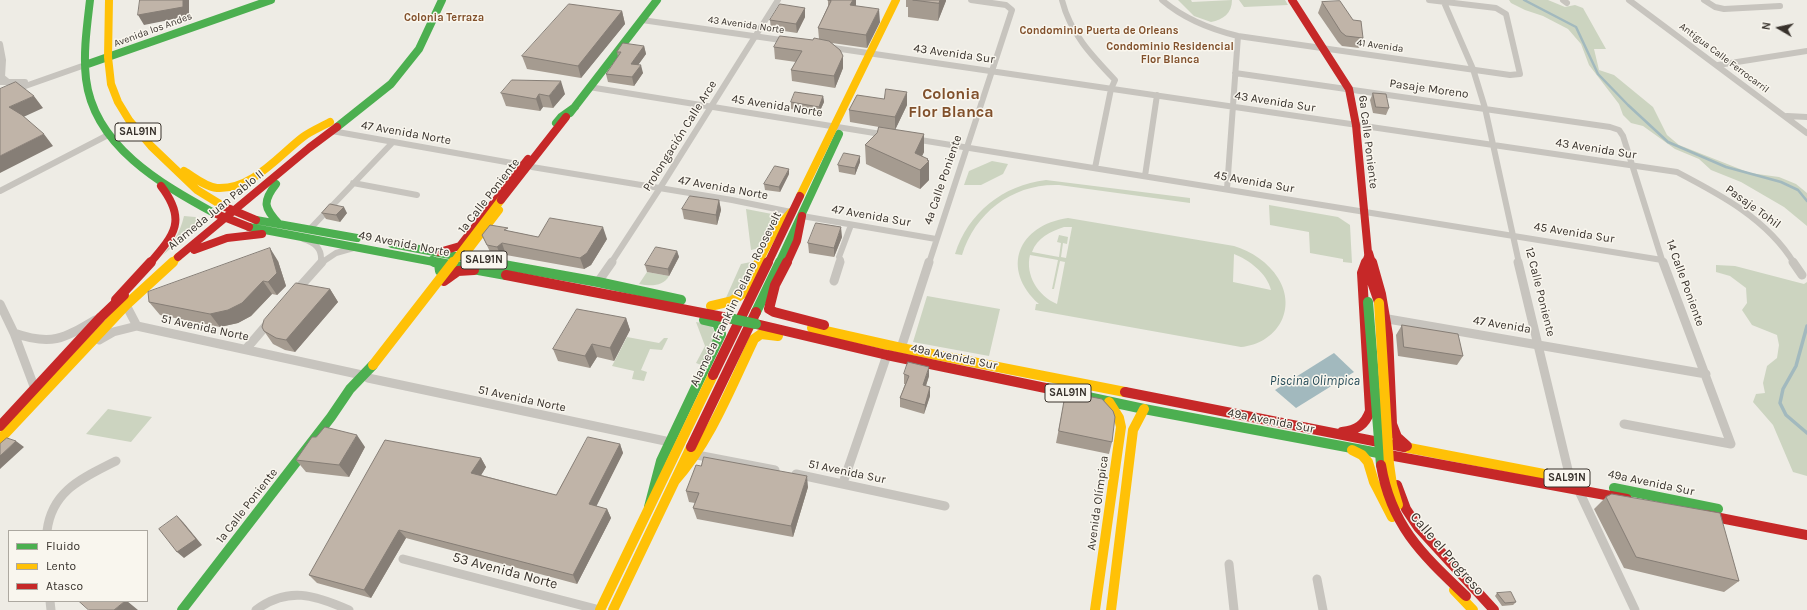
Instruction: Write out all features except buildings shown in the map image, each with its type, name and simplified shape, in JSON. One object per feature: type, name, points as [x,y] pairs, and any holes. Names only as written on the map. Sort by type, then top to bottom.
[{"type":"main road","name":"SAL91N","points":[[90,0],[85,65],[90,99],[108,135],[129,158],[155,179]]},
{"type":"main road","name":"SAL91N","points":[[107,0],[110,84],[124,113],[151,146],[172,165]]},
{"type":"main road","name":"Avenida los Andes","points":[[85,65],[271,0]]},
{"type":"main road","name":"Alameda Juan Pablo II","points":[[0,426],[36,389],[101,317],[157,264],[331,127],[376,89],[389,76],[418,36],[435,0]]},
{"type":"main road","name":"Alameda Juan Pablo II","points":[[0,439],[126,305],[177,257],[321,139],[331,127],[380,94],[391,84],[419,49],[442,0]]},
{"type":"main road","name":"1a Calle Poniente","points":[[365,377],[657,0]]},
{"type":"main road","name":"Alameda Franklin Delano Roosevelt","points":[[613,610],[802,216],[839,127],[896,0]]},
{"type":"main road","name":"Alameda Franklin Delano Roosevelt","points":[[873,54],[903,0]]},
{"type":"main road","name":"6a Calle Poniente","points":[[1292,0],[1325,49],[1349,89],[1353,105],[1369,253],[1371,279],[1368,302],[1383,447]]},
{"type":"main road","name":"1a Calle Poniente","points":[[439,252],[460,246],[561,116],[575,107]]},
{"type":"main road","name":"1a Calle Poniente","points":[[490,261],[474,254],[472,246],[570,118],[575,107]]},
{"type":"main road","points":[[172,165],[210,186],[219,188],[238,185],[253,177],[305,136],[331,127]]},
{"type":"main road","name":"Alameda Franklin Delano Roosevelt","points":[[600,610],[791,212],[839,127]]},
{"type":"main road","points":[[279,224],[265,209],[265,196],[321,139]]},
{"type":"main road","name":"49 Avenida Norte","points":[[172,165],[197,190],[223,206],[256,220],[309,230],[482,271],[664,305],[735,315]]},
{"type":"main road","points":[[101,317],[169,241],[174,231],[177,219],[175,205],[172,198],[155,179]]},
{"type":"main road","name":"49 Avenida Norte","points":[[155,179],[214,213],[249,227],[298,237],[361,243]]},
{"type":"main road","points":[[500,194],[510,196]]},
{"type":"main road","points":[[711,306],[732,301],[742,294],[776,229],[791,212]]},
{"type":"main road","points":[[674,482],[687,471],[709,434],[757,336],[769,334],[816,344],[831,337],[825,325],[774,312],[769,309],[769,305],[775,290],[801,234],[802,216]]},
{"type":"main road","points":[[126,305],[191,251],[202,245],[234,236],[281,234]]},
{"type":"main road","name":"49 Avenida Norte","points":[[385,243],[490,261],[598,282],[711,306],[735,315]]},
{"type":"main road","points":[[460,246],[459,248],[464,250],[472,246]]},
{"type":"main road","points":[[1369,253],[1378,275],[1388,319],[1392,423],[1396,439],[1407,446]]},
{"type":"main road","points":[[1326,432],[1354,431],[1367,422],[1370,411],[1362,300],[1362,273],[1369,253]]},
{"type":"main road","points":[[432,260],[439,264],[440,271],[447,268],[452,270],[450,273],[463,269],[482,271]]},
{"type":"main road","name":"1a Calle Poniente","points":[[365,377],[367,364],[440,271]]},
{"type":"main road","name":"1a Calle Poniente","points":[[182,610],[331,417],[337,406],[365,377],[450,273]]},
{"type":"main road","name":"6a Calle Poniente","points":[[1371,279],[1379,303],[1383,447]]},
{"type":"main road","points":[[649,507],[661,462],[720,338],[721,332],[717,323],[674,313],[664,305]]},
{"type":"main road","name":"49a Avenida Sur","points":[[735,315],[831,337],[901,348],[1326,432],[1407,446],[1570,478],[1807,528]]},
{"type":"main road","name":"49a Avenida Sur","points":[[831,337],[887,355],[1109,402],[1578,489],[1807,535]]},
{"type":"main road","name":"Avenida Olímpica","points":[[1095,610],[1121,427],[1119,418],[1109,402]]},
{"type":"main road","name":"Avenida Olímpica","points":[[1111,610],[1133,430],[1144,409]]},
{"type":"main road","points":[[1367,422],[1375,428],[1384,429],[1388,428],[1392,423]]},
{"type":"main road","points":[[1333,444],[1357,452],[1365,458],[1383,502],[1406,537],[1433,569],[1473,610]]},
{"type":"main road","name":"Calle el Progreso","points":[[1383,447],[1386,492],[1396,515],[1424,552],[1468,594],[1489,610]]},
{"type":"main road","points":[[1420,460],[1397,460],[1393,463],[1392,467],[1394,475],[1406,509],[1418,527],[1494,610]]},
{"type":"main road","points":[[1370,468],[1376,465],[1385,466],[1394,475]]},
{"type":"main road","name":"Calle el Progreso","points":[[1468,594],[1478,610]]},
{"type":"street","name":"Prolongación Calle Arce","points":[[598,282],[712,107],[754,36],[778,0]]},
{"type":"street","name":"4a Calle Poniente","points":[[901,348],[1012,10],[1009,6],[1001,4],[971,0]]},
{"type":"street","points":[[1062,0],[1070,25],[1079,41],[1093,58],[1115,80],[1111,89],[1095,168]]},
{"type":"street","name":"41 Avenida","points":[[1162,0],[1193,21],[1218,32],[1325,49],[1510,75],[1520,74],[1506,14],[1503,11],[1496,8],[1443,1]]},
{"type":"street","points":[[1429,0],[1443,1]]},
{"type":"street","name":"Antigua Calle Ferrocarril","points":[[1629,0],[1718,65],[1807,133]]},
{"type":"street","points":[[1704,0],[1715,7],[1724,10],[1780,6]]},
{"type":"street","name":"12 Calle Poniente","points":[[1443,1],[1472,69],[1485,108],[1512,235],[1570,478]]},
{"type":"street","name":"43 Avenida Norte","points":[[642,20],[792,42]]},
{"type":"street","points":[[1227,189],[1238,36]]},
{"type":"street","points":[[0,44],[2,77],[5,82]]},
{"type":"street","points":[[823,46],[873,54]]},
{"type":"street","points":[[1718,65],[1807,51]]},
{"type":"street","points":[[1798,52],[1807,59]]},
{"type":"street","name":"43 Avenida Sur","points":[[873,54],[1677,172]]},
{"type":"street","name":"Avenida los Andes","points":[[5,82],[12,86],[8,91],[85,65]]},
{"type":"street","name":"Pasaje Moreno","points":[[1235,73],[1485,108],[1610,127],[1619,130]]},
{"type":"street","name":"Avenida los Andes","points":[[5,82],[42,80]]},
{"type":"street","name":"45 Avenida Norte","points":[[589,87],[839,127]]},
{"type":"street","points":[[1145,176],[1157,95]]},
{"type":"street","points":[[1786,116],[1807,118]]},
{"type":"street","name":"47 Avenida Norte","points":[[331,127],[393,142],[523,165]]},
{"type":"street","name":"45 Avenida Sur","points":[[839,127],[1662,260]]},
{"type":"street","name":"14 Calle Poniente","points":[[1619,130],[1623,136],[1633,165],[1662,260],[1731,444],[1624,424]]},
{"type":"street","points":[[0,191],[108,135]]},
{"type":"street","points":[[309,230],[393,142]]},
{"type":"street","name":"47 Avenida Norte","points":[[532,167],[732,200],[791,212]]},
{"type":"street","name":"Pasaje Tohil","points":[[1677,172],[1700,184],[1748,214],[1773,234],[1790,253],[1802,275]]},
{"type":"street","points":[[353,183],[416,195]]},
{"type":"street","name":"47 Avenida Sur","points":[[802,216],[936,239]]},
{"type":"street","points":[[834,281],[841,260],[839,257],[852,225]]},
{"type":"street","points":[[298,237],[312,242],[320,249],[322,254],[321,261]]},
{"type":"street","points":[[288,299],[321,261],[336,252],[361,243]]},
{"type":"street","points":[[0,304],[14,333],[36,389]]},
{"type":"street","points":[[126,305],[137,326]]},
{"type":"street","points":[[246,349],[274,316]]},
{"type":"street","points":[[14,333],[32,340],[54,340],[69,336],[101,317]]},
{"type":"street","name":"47 Avenida","points":[[1388,319],[1706,374]]},
{"type":"street","name":"51 Avenida Norte","points":[[85,350],[109,333],[137,326],[246,349],[365,377],[670,442]]},
{"type":"street","points":[[843,483],[887,355]]},
{"type":"street","name":"51 Avenida Sur","points":[[697,455],[843,483],[945,506]]},
{"type":"street","points":[[47,530],[47,521],[53,506],[63,493],[78,482],[116,461]]},
{"type":"street","points":[[1578,489],[1635,610]]},
{"type":"street","name":"53 Avenida Norte","points":[[403,559],[600,610]]},
{"type":"street","points":[[1229,564],[1234,610]]},
{"type":"street","points":[[1317,579],[1323,610]]},
{"type":"street","points":[[256,610],[276,597],[290,594],[309,595],[349,610]]},
{"type":"green space","points":[[1178,0],[1191,0],[1192,2],[1232,0],[1232,5],[1229,12],[1223,18],[1211,22],[1194,16]]},
{"type":"green space","points":[[1239,0],[1285,0],[1288,5],[1244,7]]},
{"type":"green space","points":[[1509,0],[1548,0],[1565,7],[1575,5],[1583,8],[1606,49],[1594,49],[1599,70],[1614,75],[1653,107],[1667,135],[1679,145],[1750,173],[1779,177],[1796,184],[1807,193],[1807,226],[1784,207],[1741,182],[1711,170],[1699,159],[1675,149],[1643,126],[1631,123],[1623,115],[1619,104],[1589,65],[1581,44],[1568,29],[1543,16],[1525,10],[1511,3]]},
{"type":"green space","points":[[992,161],[1008,164],[1003,174],[981,185],[964,185],[969,171]]},
{"type":"green space","points":[[1046,180],[1190,198],[1190,203],[1059,185],[1027,189],[998,203],[976,226],[962,255],[955,254],[961,239],[969,226],[978,214],[989,204],[1015,188]]},
{"type":"green space","points":[[1269,205],[1338,217],[1350,225],[1352,263],[1343,262],[1343,259],[1310,253],[1309,232],[1270,225]]},
{"type":"green space","points":[[746,209],[772,214],[775,217],[775,223],[763,247],[751,250]]},
{"type":"green space","points":[[184,216],[195,217],[202,221],[163,255],[176,237]]},
{"type":"green space","points":[[1068,218],[1234,246],[1247,251],[1270,267],[1284,290],[1286,302],[1280,323],[1273,332],[1264,339],[1241,347],[1035,310],[1036,304],[1039,304],[1027,291],[1020,277],[1018,263],[1020,250],[1027,239],[1037,229],[1051,222]],"holes":[[[1064,227],[1072,227],[1066,258],[1061,257],[1063,243],[1067,244],[1068,237],[1059,235],[1057,242],[1061,243],[1059,257],[1032,252],[1034,247],[1041,239]],[[1234,254],[1257,268],[1266,278],[1271,290],[1233,282]],[[1030,255],[1058,260],[1052,289],[1054,289],[1060,261],[1065,262],[1057,304],[1044,296],[1034,284],[1029,270]]]},
{"type":"green space","points":[[756,261],[739,293],[725,300],[741,264]]},
{"type":"green space","points":[[1716,265],[1735,266],[1804,284],[1807,282],[1807,476],[1793,472],[1773,425],[1753,402],[1756,394],[1765,393],[1763,383],[1767,366],[1777,358],[1779,345],[1777,335],[1752,325],[1742,310],[1747,303],[1746,288],[1730,276],[1716,272]]},
{"type":"green space","points":[[647,272],[669,276],[660,284],[639,284]]},
{"type":"green space","points":[[927,296],[1000,309],[989,356],[913,342]]},
{"type":"green space","points":[[696,322],[711,325],[716,334],[701,365],[696,363],[705,346]]},
{"type":"green space","points":[[627,337],[659,343],[664,338],[668,338],[662,350],[650,349],[641,370],[647,372],[644,381],[632,379],[634,371],[612,366]]},
{"type":"green space","points":[[108,409],[152,417],[131,442],[86,434]]},
{"type":"water","name":"Piscina Olimpica","points":[[1334,353],[1354,372],[1296,408],[1275,390]]},
{"type":"waterway","points":[[1524,0],[1576,27],[1598,74],[1628,105],[1668,142],[1726,167],[1781,182],[1798,190],[1807,201]]},
{"type":"waterway","points":[[1807,326],[1796,366],[1783,389],[1780,403],[1786,415],[1807,433]]},
{"type":"traffic: fast","points":[[90,0],[85,46],[86,80],[88,91],[96,112],[107,132],[121,149],[156,178],[175,191],[214,213]]},
{"type":"traffic: fast","points":[[85,65],[271,0]]},
{"type":"traffic: fast","points":[[337,127],[391,84],[419,49],[442,0]]},
{"type":"traffic: fast","points":[[570,113],[657,0]]},
{"type":"traffic: fast","points":[[556,123],[561,117],[575,107]]},
{"type":"traffic: fast","points":[[756,312],[839,134]]},
{"type":"traffic: fast","points":[[276,184],[266,200],[266,205],[270,214],[279,224]]},
{"type":"traffic: fast","points":[[256,220],[357,238]]},
{"type":"traffic: fast","points":[[249,227],[506,275]]},
{"type":"traffic: fast","points":[[392,244],[598,282],[681,300]]},
{"type":"traffic: fast","points":[[432,260],[439,264],[440,271]]},
{"type":"traffic: fast","points":[[1368,302],[1381,465]]},
{"type":"traffic: fast","points":[[733,319],[756,324]]},
{"type":"traffic: fast","points":[[649,507],[661,461],[721,334],[717,323],[704,320]]},
{"type":"traffic: fast","points":[[182,610],[331,417],[350,389],[373,365]]},
{"type":"traffic: fast","points":[[1055,390],[1144,409],[1389,455]]},
{"type":"traffic: fast","points":[[1614,488],[1718,509]]},
{"type":"traffic: slow","points":[[109,0],[108,57],[111,84],[118,102],[129,120],[151,146],[197,190],[223,206]]},
{"type":"traffic: slow","points":[[800,196],[896,0]]},
{"type":"traffic: slow","points":[[184,171],[204,184],[217,188],[241,184],[274,162],[306,135],[330,122]]},
{"type":"traffic: slow","points":[[373,365],[501,200]]},
{"type":"traffic: slow","points":[[460,246],[461,249],[466,250],[470,248],[499,210]]},
{"type":"traffic: slow","points":[[711,306],[732,301],[742,294],[776,229],[791,212]]},
{"type":"traffic: slow","points":[[0,439],[126,305],[178,257]]},
{"type":"traffic: slow","points":[[1379,303],[1389,464],[1392,485],[1398,505]]},
{"type":"traffic: slow","points":[[812,328],[901,348],[1125,392]]},
{"type":"traffic: slow","points":[[674,482],[688,466],[710,432],[720,414],[754,339],[761,334],[778,336]]},
{"type":"traffic: slow","points":[[600,610],[713,375]]},
{"type":"traffic: slow","points":[[1095,610],[1121,427],[1119,418],[1109,402]]},
{"type":"traffic: slow","points":[[1111,610],[1133,430],[1144,409]]},
{"type":"traffic: slow","points":[[613,610],[691,447]]},
{"type":"traffic: slow","points":[[1404,447],[1585,482]]},
{"type":"traffic: slow","points":[[1352,450],[1362,455],[1368,462],[1374,482],[1392,517]]},
{"type":"traffic: slow","points":[[1454,590],[1473,610]]},
{"type":"traffic: jam","points":[[1292,0],[1349,89],[1356,125],[1371,279],[1379,302]]},
{"type":"traffic: jam","points":[[501,200],[566,117]]},
{"type":"traffic: jam","points":[[178,257],[309,148],[337,127]]},
{"type":"traffic: jam","points":[[439,252],[460,246],[528,159]]},
{"type":"traffic: jam","points":[[116,300],[169,241],[176,218],[171,200],[161,186]]},
{"type":"traffic: jam","points":[[713,375],[800,196]]},
{"type":"traffic: jam","points":[[223,206],[256,220]]},
{"type":"traffic: jam","points":[[214,213],[249,227]]},
{"type":"traffic: jam","points":[[802,216],[801,229],[797,241],[775,285],[769,309],[774,312],[824,325]]},
{"type":"traffic: jam","points":[[194,250],[227,238],[262,234]]},
{"type":"traffic: jam","points":[[1369,253],[1378,280],[1386,321],[1389,349],[1392,424],[1397,437],[1407,446]]},
{"type":"traffic: jam","points":[[1342,432],[1360,427],[1366,420],[1370,411],[1362,273],[1369,253]]},
{"type":"traffic: jam","points":[[444,281],[454,272],[474,270]]},
{"type":"traffic: jam","points":[[506,275],[733,319]]},
{"type":"traffic: jam","points":[[0,426],[101,317],[124,295]]},
{"type":"traffic: jam","points":[[691,447],[756,312]]},
{"type":"traffic: jam","points":[[756,324],[887,355],[1055,390]]},
{"type":"traffic: jam","points":[[1125,392],[1404,447]]},
{"type":"traffic: jam","points":[[1389,455],[1627,499]]},
{"type":"traffic: jam","points":[[1381,465],[1384,485],[1400,522],[1423,553],[1466,596]]},
{"type":"traffic: jam","points":[[1397,485],[1406,509],[1418,527],[1494,610]]},
{"type":"traffic: jam","points":[[1705,515],[1807,535]]},
{"type":"district","name":"Colonia Terraza","points":[[444,18]]},
{"type":"district","name":"Condominio Puerta de Orleans","points":[[1099,31]]},
{"type":"district","name":"Condominio Residencial Flor Blanca","points":[[1170,53]]},
{"type":"district","name":"Colonia Flor Blanca","points":[[951,103]]}]
